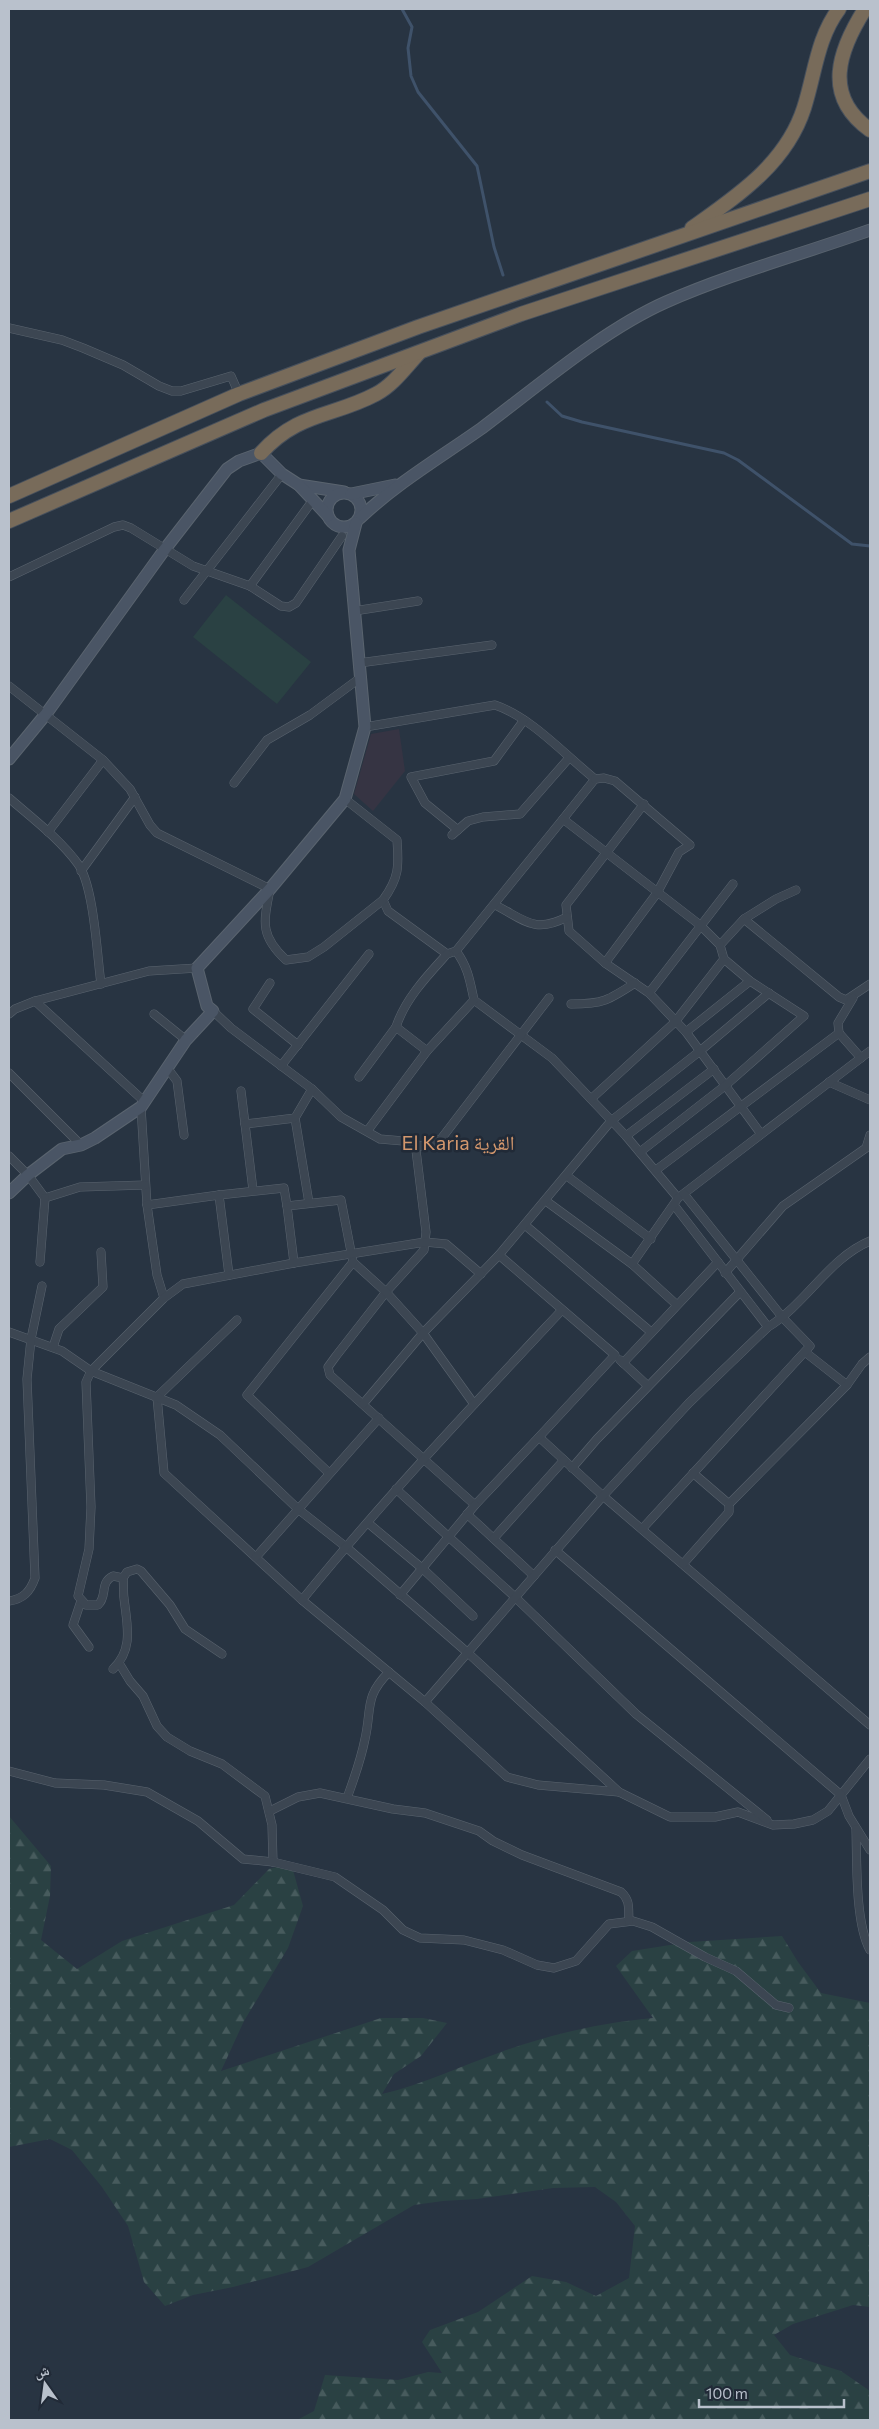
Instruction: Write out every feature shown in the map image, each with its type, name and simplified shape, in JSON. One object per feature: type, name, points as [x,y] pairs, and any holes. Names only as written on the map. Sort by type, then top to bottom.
[{"type":"highway","points":[[678,239],[740,194],[781,154],[794,133],[804,110],[824,35],[830,21],[839,9]]},
{"type":"highway","points":[[865,9],[843,49],[839,74],[843,94],[850,110],[870,130]]},
{"type":"highway","points":[[9,496],[239,394],[418,327],[678,239],[870,171]]},
{"type":"highway","points":[[9,521],[80,488],[264,410],[520,314],[870,199]]},
{"type":"highway","points":[[262,453],[291,427],[376,394],[390,384],[420,352]]},
{"type":"street","points":[[9,578],[114,527],[123,525],[205,571],[250,586],[281,606],[293,605],[344,527],[358,520],[401,482],[434,462],[608,335],[655,307],[706,287],[870,230]]},
{"type":"street","points":[[9,328],[62,340],[83,348],[123,365],[159,386],[172,391],[182,391],[231,376],[239,394]]},
{"type":"street","points":[[9,759],[46,714],[164,549],[227,469],[239,461],[262,453],[282,474],[299,484],[340,531],[348,550],[366,727],[345,799],[270,889],[197,968],[149,971],[35,1001],[9,1014]]},
{"type":"street","points":[[184,600],[282,474]]},
{"type":"street","points":[[328,516],[328,503],[332,498],[347,493],[372,491],[401,482]]},
{"type":"street","points":[[299,484],[347,493],[360,501],[362,507],[348,550]]},
{"type":"street","points":[[250,586],[313,500]]},
{"type":"street","points":[[354,611],[418,601]]},
{"type":"street","points":[[359,663],[492,645]]},
{"type":"street","points":[[234,783],[268,740],[310,715],[360,678]]},
{"type":"street","points":[[9,686],[103,760],[130,789],[150,825],[157,833],[270,889]]},
{"type":"street","points":[[366,727],[495,705],[524,720],[595,779],[604,778],[615,781],[690,845],[679,852],[657,893],[605,963]]},
{"type":"street","points":[[524,720],[494,762],[411,777],[425,803],[455,832],[468,821],[483,817],[520,814],[569,758]]},
{"type":"street","points":[[48,832],[103,760]]},
{"type":"street","points":[[358,1077],[396,1027],[400,1014],[425,979],[447,954],[456,952],[564,820],[595,779]]},
{"type":"street","points":[[81,871],[135,797]]},
{"type":"street","points":[[9,798],[48,832],[78,865],[81,871],[87,884],[101,984]]},
{"type":"street","points":[[270,889],[264,919],[264,931],[274,949],[286,960],[308,957],[324,947],[383,900],[395,883],[398,860],[397,840],[345,799]]},
{"type":"street","points":[[569,931],[566,905],[644,804]]},
{"type":"street","points":[[564,820],[700,925],[720,945],[724,958],[750,981],[804,1016],[726,1085],[640,1152]]},
{"type":"street","points":[[649,993],[733,884]]},
{"type":"street","points":[[720,945],[744,919],[776,899],[796,890]]},
{"type":"street","points":[[383,900],[388,911],[447,954]]},
{"type":"street","points":[[495,905],[539,926],[553,924],[567,917]]},
{"type":"street","points":[[744,919],[839,997],[846,1000],[853,998]]},
{"type":"street","points":[[553,924],[569,931],[605,963],[649,993],[686,1032],[762,1134]]},
{"type":"street","points":[[456,952],[466,964],[474,1000],[552,1058],[592,1099],[810,1346],[642,1529]]},
{"type":"street","points":[[281,1066],[368,954]]},
{"type":"street","points":[[592,1099],[675,1022],[724,958]]},
{"type":"street","points":[[197,968],[207,1006],[231,1028],[312,1089],[341,1117],[368,1130],[380,1139],[415,1142],[425,1242],[424,1250],[386,1292],[328,1367],[330,1375],[475,1505]]},
{"type":"street","points":[[686,1032],[750,981]]},
{"type":"street","points":[[270,983],[253,1009],[298,1045]]},
{"type":"street","points":[[571,1004],[592,1004],[608,1001],[634,983]]},
{"type":"street","points":[[861,1058],[839,1033],[838,1023],[853,998],[870,984]]},
{"type":"street","points":[[363,1404],[423,1334],[499,1255],[567,1176],[611,1120],[700,1051],[769,993]]},
{"type":"street","points":[[416,1148],[441,1139],[549,998]]},
{"type":"street","points":[[368,1130],[427,1051],[474,1000]]},
{"type":"street","points":[[35,1001],[143,1105],[147,1205],[157,1275],[164,1298]]},
{"type":"street","points":[[9,1193],[28,1175],[62,1149],[81,1144],[143,1105],[186,1040],[213,1012]]},
{"type":"street","points":[[154,1014],[186,1040]]},
{"type":"street","points":[[396,1027],[427,1051]]},
{"type":"street","points":[[656,1170],[839,1033]]},
{"type":"street","points":[[632,1264],[679,1199],[870,1051]]},
{"type":"street","points":[[168,1068],[177,1081],[184,1135]]},
{"type":"street","points":[[626,1136],[714,1070]]},
{"type":"street","points":[[9,1073],[81,1144]]},
{"type":"street","points":[[829,1082],[870,1100]]},
{"type":"street","points":[[309,1203],[295,1118],[312,1089]]},
{"type":"street","points":[[241,1091],[253,1190]]},
{"type":"street","points":[[245,1124],[295,1118]]},
{"type":"street","points":[[726,1273],[783,1206],[868,1149],[870,1135]]},
{"type":"street","points":[[9,1156],[28,1175],[45,1198],[40,1262]]},
{"type":"street","points":[[567,1176],[651,1239]]},
{"type":"street","points":[[45,1198],[80,1187],[145,1185]]},
{"type":"street","points":[[147,1205],[253,1190],[284,1188],[294,1263]]},
{"type":"street","points":[[219,1195],[229,1275]]},
{"type":"street","points":[[679,1199],[718,1262],[768,1327]]},
{"type":"street","points":[[287,1206],[342,1200],[352,1258],[386,1292],[423,1334],[474,1404]]},
{"type":"street","points":[[546,1201],[632,1264],[677,1304]]},
{"type":"street","points":[[525,1225],[651,1332]]},
{"type":"street","points":[[425,1702],[555,1550],[689,1403],[847,1255],[870,1241]]},
{"type":"street","points":[[122,1578],[113,1576],[106,1581],[103,1585],[103,1597],[98,1605],[86,1605],[81,1601],[78,1591],[83,1580],[88,1549],[91,1507],[86,1382],[91,1371],[164,1298],[183,1284],[294,1263],[352,1258],[425,1242],[446,1244],[481,1274]]},
{"type":"street","points":[[53,1347],[59,1328],[103,1287],[101,1252]]},
{"type":"street","points":[[499,1255],[648,1386]]},
{"type":"street","points":[[329,1473],[248,1395],[352,1258]]},
{"type":"street","points":[[623,1363],[718,1262]]},
{"type":"street","points":[[9,1601],[25,1595],[35,1578],[27,1425],[27,1379],[31,1339],[42,1286]]},
{"type":"street","points":[[572,1468],[648,1386],[740,1292]]},
{"type":"street","points":[[302,1600],[396,1489],[562,1310]]},
{"type":"street","points":[[157,1397],[237,1320]]},
{"type":"street","points":[[9,1332],[62,1350],[91,1371],[176,1405],[220,1435],[298,1509],[346,1547],[468,1653],[618,1792],[670,1817],[716,1817],[738,1812],[772,1825],[812,1820],[828,1811],[870,1760]]},
{"type":"street","points":[[806,1352],[847,1385]]},
{"type":"street","points":[[400,1595],[475,1505],[615,1355]]},
{"type":"street","points":[[683,1564],[729,1512],[729,1504],[847,1385],[862,1364],[870,1357]]},
{"type":"street","points":[[157,1397],[164,1473],[180,1490],[302,1600],[425,1702],[506,1777],[538,1785],[618,1792]]},
{"type":"street","points":[[256,1557],[379,1418]]},
{"type":"street","points":[[539,1438],[603,1496],[870,1725]]},
{"type":"street","points":[[494,1538],[564,1460]]},
{"type":"street","points":[[693,1473],[729,1504]]},
{"type":"street","points":[[396,1489],[450,1536],[636,1714],[772,1825]]},
{"type":"street","points":[[467,1514],[534,1576]]},
{"type":"street","points":[[368,1523],[423,1568],[472,1616]]},
{"type":"street","points":[[555,1550],[841,1795],[856,1829],[870,1850]]},
{"type":"street","points":[[122,1578],[130,1570],[137,1569],[140,1571],[170,1605],[186,1629],[222,1654]]},
{"type":"street","points":[[113,1669],[125,1654],[128,1639],[122,1578]]},
{"type":"street","points":[[81,1601],[73,1625],[89,1647]]},
{"type":"street","points":[[119,1663],[130,1681],[143,1696],[148,1711],[162,1732],[190,1751],[222,1764],[265,1796],[270,1811],[273,1834],[273,1862]]},
{"type":"street","points":[[347,1798],[364,1743],[374,1688],[389,1672]]},
{"type":"street","points":[[9,1771],[55,1783],[104,1785],[147,1792],[198,1821],[243,1859],[273,1862],[335,1877],[383,1910],[403,1930],[420,1938],[464,1940],[518,1955],[545,1967],[562,1967],[576,1961],[610,1924],[629,1921],[652,1927],[705,1957],[736,1971],[776,2005],[789,2008]]},
{"type":"street","points":[[270,1811],[314,1793],[347,1798],[393,1809],[425,1813],[479,1831],[493,1841],[522,1855],[621,1892],[627,1898],[629,1905],[629,1921]]},
{"type":"street","points":[[856,1829],[860,1915],[866,1943],[870,1950]]},
{"type":"shaded area","points":[[399,729],[405,771],[373,811],[354,794],[371,734]]},
{"type":"green space","points":[[226,595],[311,662],[277,704],[193,637]]},
{"type":"green space","points":[[9,1816],[51,1866],[50,1896],[41,1940],[77,1969],[122,1941],[234,1905],[269,1869],[291,1863],[303,1906],[288,1948],[244,2021],[221,2071],[381,2018],[423,2018],[447,2023],[421,2056],[394,2074],[382,2094],[413,2085],[538,2040],[595,2026],[653,2018],[616,1966],[632,1951],[689,1942],[782,1936],[821,1993],[870,2003],[870,2307],[853,2305],[793,2324],[774,2335],[790,2355],[841,2371],[870,2391],[870,2420],[297,2420],[314,2411],[325,2375],[398,2380],[428,2372],[442,2373],[422,2342],[430,2330],[478,2312],[532,2276],[566,2282],[596,2296],[629,2278],[635,2226],[616,2202],[595,2187],[553,2188],[477,2199],[414,2205],[308,2267],[233,2287],[193,2295],[165,2306],[144,2282],[128,2226],[102,2187],[72,2150],[50,2139],[9,2147]]},
{"type":"waterway","points":[[402,9],[412,27],[408,48],[411,76],[418,92],[477,166],[494,247],[503,275]]},
{"type":"waterway","points":[[547,402],[562,416],[582,422],[724,453],[738,460],[852,544],[870,546]]},
{"type":"district","name":"El Karia القرية","points":[[458,1143]]}]
